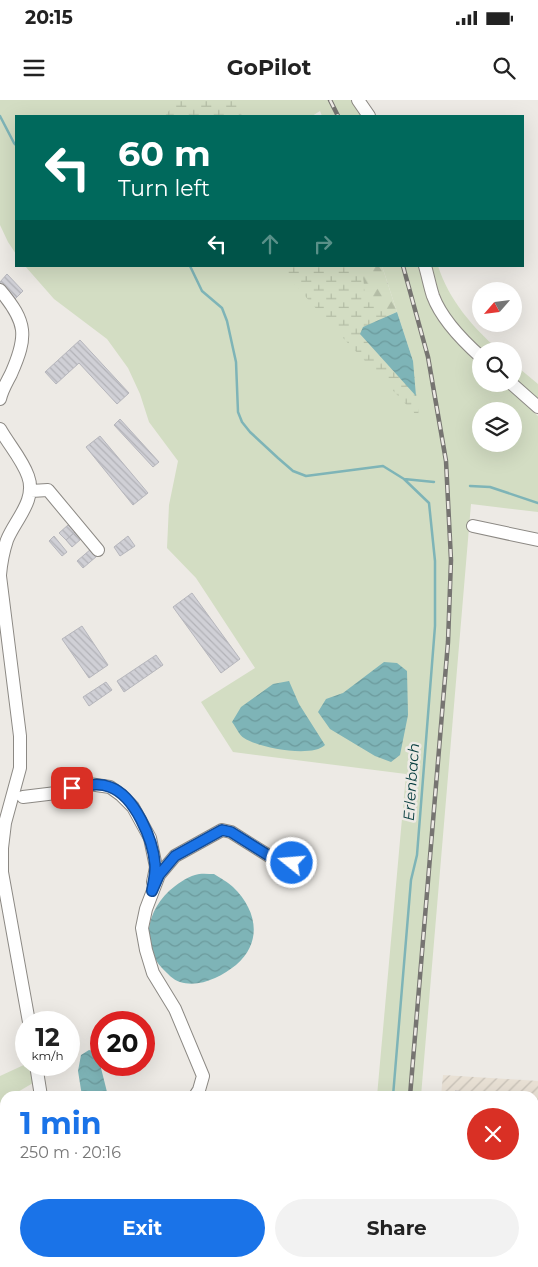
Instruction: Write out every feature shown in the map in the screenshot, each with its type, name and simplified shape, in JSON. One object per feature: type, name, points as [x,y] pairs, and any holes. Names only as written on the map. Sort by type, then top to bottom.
[{"type":"street","points":[[358,100],[368,115]]},
{"type":"street","points":[[425,267],[434,298],[448,321],[472,349]]},
{"type":"street","points":[[0,290],[20,318],[23,341],[20,354],[0,399]]},
{"type":"street","points":[[521,392],[538,407]]},
{"type":"street","points":[[0,429],[25,469],[29,477],[31,491],[26,506],[8,538],[2,554],[0,575],[20,736],[20,768],[5,823],[2,872],[26,1011]]},
{"type":"street","points":[[31,491],[48,490],[98,550]]},
{"type":"street","points":[[473,526],[538,540]]},
{"type":"street","points":[[23,797],[56,793],[89,784],[110,787],[121,794],[141,820],[150,838],[156,867],[142,928],[146,950],[153,973],[175,1009],[196,1056],[203,1076],[197,1091]]},
{"type":"street","points":[[152,891],[159,875],[175,856],[222,830],[231,832],[274,859],[307,867]]},
{"type":"street","points":[[38,1076],[40,1091]]},
{"type":"shaded area","points":[[443,1075],[538,1081],[538,1091],[441,1091]]},
{"type":"green space","points":[[0,100],[353,100],[363,115],[322,115],[320,111],[314,115],[15,115],[15,252],[0,225]]},
{"type":"green space","points":[[177,100],[236,100],[242,115],[166,115]]},
{"type":"green space","points":[[26,267],[290,267],[413,361],[382,267],[418,267],[433,305],[461,347],[472,357],[472,392],[511,392],[538,416],[538,512],[471,504],[421,1091],[377,1091],[406,774],[233,752],[201,702],[255,668],[196,578],[167,548],[169,505],[178,461],[149,422],[140,394],[128,368],[107,339],[54,299]]},
{"type":"green space","points":[[274,267],[362,267],[365,295],[390,315],[397,312],[413,361],[419,418],[328,322],[297,287]]},
{"type":"green space","points":[[290,267],[382,267],[397,312],[363,327]]},
{"type":"green space","points":[[428,267],[438,267],[455,302],[472,324],[472,332],[479,332],[490,342],[473,342],[451,318],[440,299]]},
{"type":"green space","points":[[522,371],[538,384],[538,403],[522,389]]},
{"type":"green space","points":[[15,1069],[15,1076],[32,1076],[33,1083],[19,1091],[0,1091],[0,1076]]},
{"type":"water","points":[[397,312],[413,361],[416,396],[360,334],[363,327]]},
{"type":"water","points":[[384,662],[397,663],[407,671],[408,715],[400,755],[391,762],[375,756],[330,729],[318,712],[326,699],[343,693]]},
{"type":"water","points":[[289,681],[299,704],[325,745],[318,749],[309,751],[285,750],[251,742],[242,737],[232,722],[241,707],[273,684]]},
{"type":"water","points":[[197,874],[214,874],[233,887],[241,896],[252,916],[254,926],[250,946],[245,956],[224,974],[195,984],[180,982],[168,974],[155,959],[149,939],[151,918],[161,899],[178,884]]},
{"type":"water","points":[[90,1050],[90,1076],[103,1076],[107,1091],[81,1091],[79,1076],[81,1055]]},
{"type":"building","points":[[7,274],[23,291],[15,299],[0,282]]},
{"type":"building","points":[[80,340],[129,393],[117,404],[79,363],[56,384],[45,372]]},
{"type":"building","points":[[120,419],[159,462],[153,467],[114,425]]},
{"type":"building","points":[[100,436],[148,493],[133,505],[86,447]]},
{"type":"building","points":[[68,525],[75,532],[66,540],[59,533]]},
{"type":"building","points":[[75,532],[81,539],[72,547],[66,540]]},
{"type":"building","points":[[54,536],[67,552],[62,556],[49,541]]},
{"type":"building","points":[[128,536],[135,546],[120,556],[114,547]]},
{"type":"building","points":[[91,549],[97,556],[83,568],[77,561]]},
{"type":"building","points":[[192,593],[240,659],[221,673],[173,607]]},
{"type":"building","points":[[82,626],[108,665],[89,678],[62,639]]},
{"type":"building","points":[[156,655],[163,665],[124,692],[117,681]]},
{"type":"building","points":[[106,682],[112,690],[89,706],[83,697]]},
{"type":"waterway","points":[[0,116],[15,144]]},
{"type":"waterway","points":[[190,267],[202,291],[222,308],[227,321],[236,362],[238,412],[242,422],[278,458],[293,471],[306,476],[383,466],[404,479],[434,482]]},
{"type":"waterway","name":"Erlenbach","points":[[393,1091],[411,880],[417,855],[435,626],[435,561],[429,503],[404,479]]},
{"type":"waterway","points":[[470,486],[490,487],[538,503]]},
{"type":"railway","points":[[330,100],[338,115]]},
{"type":"railway","points":[[403,267],[428,357],[446,461],[451,560],[448,642],[410,1091]]},
{"type":"route","points":[[72,788],[89,784],[110,787],[121,794],[133,807],[150,838],[153,851],[156,867],[152,891],[159,875],[175,856],[222,830],[231,832],[274,859],[292,863]]}]
